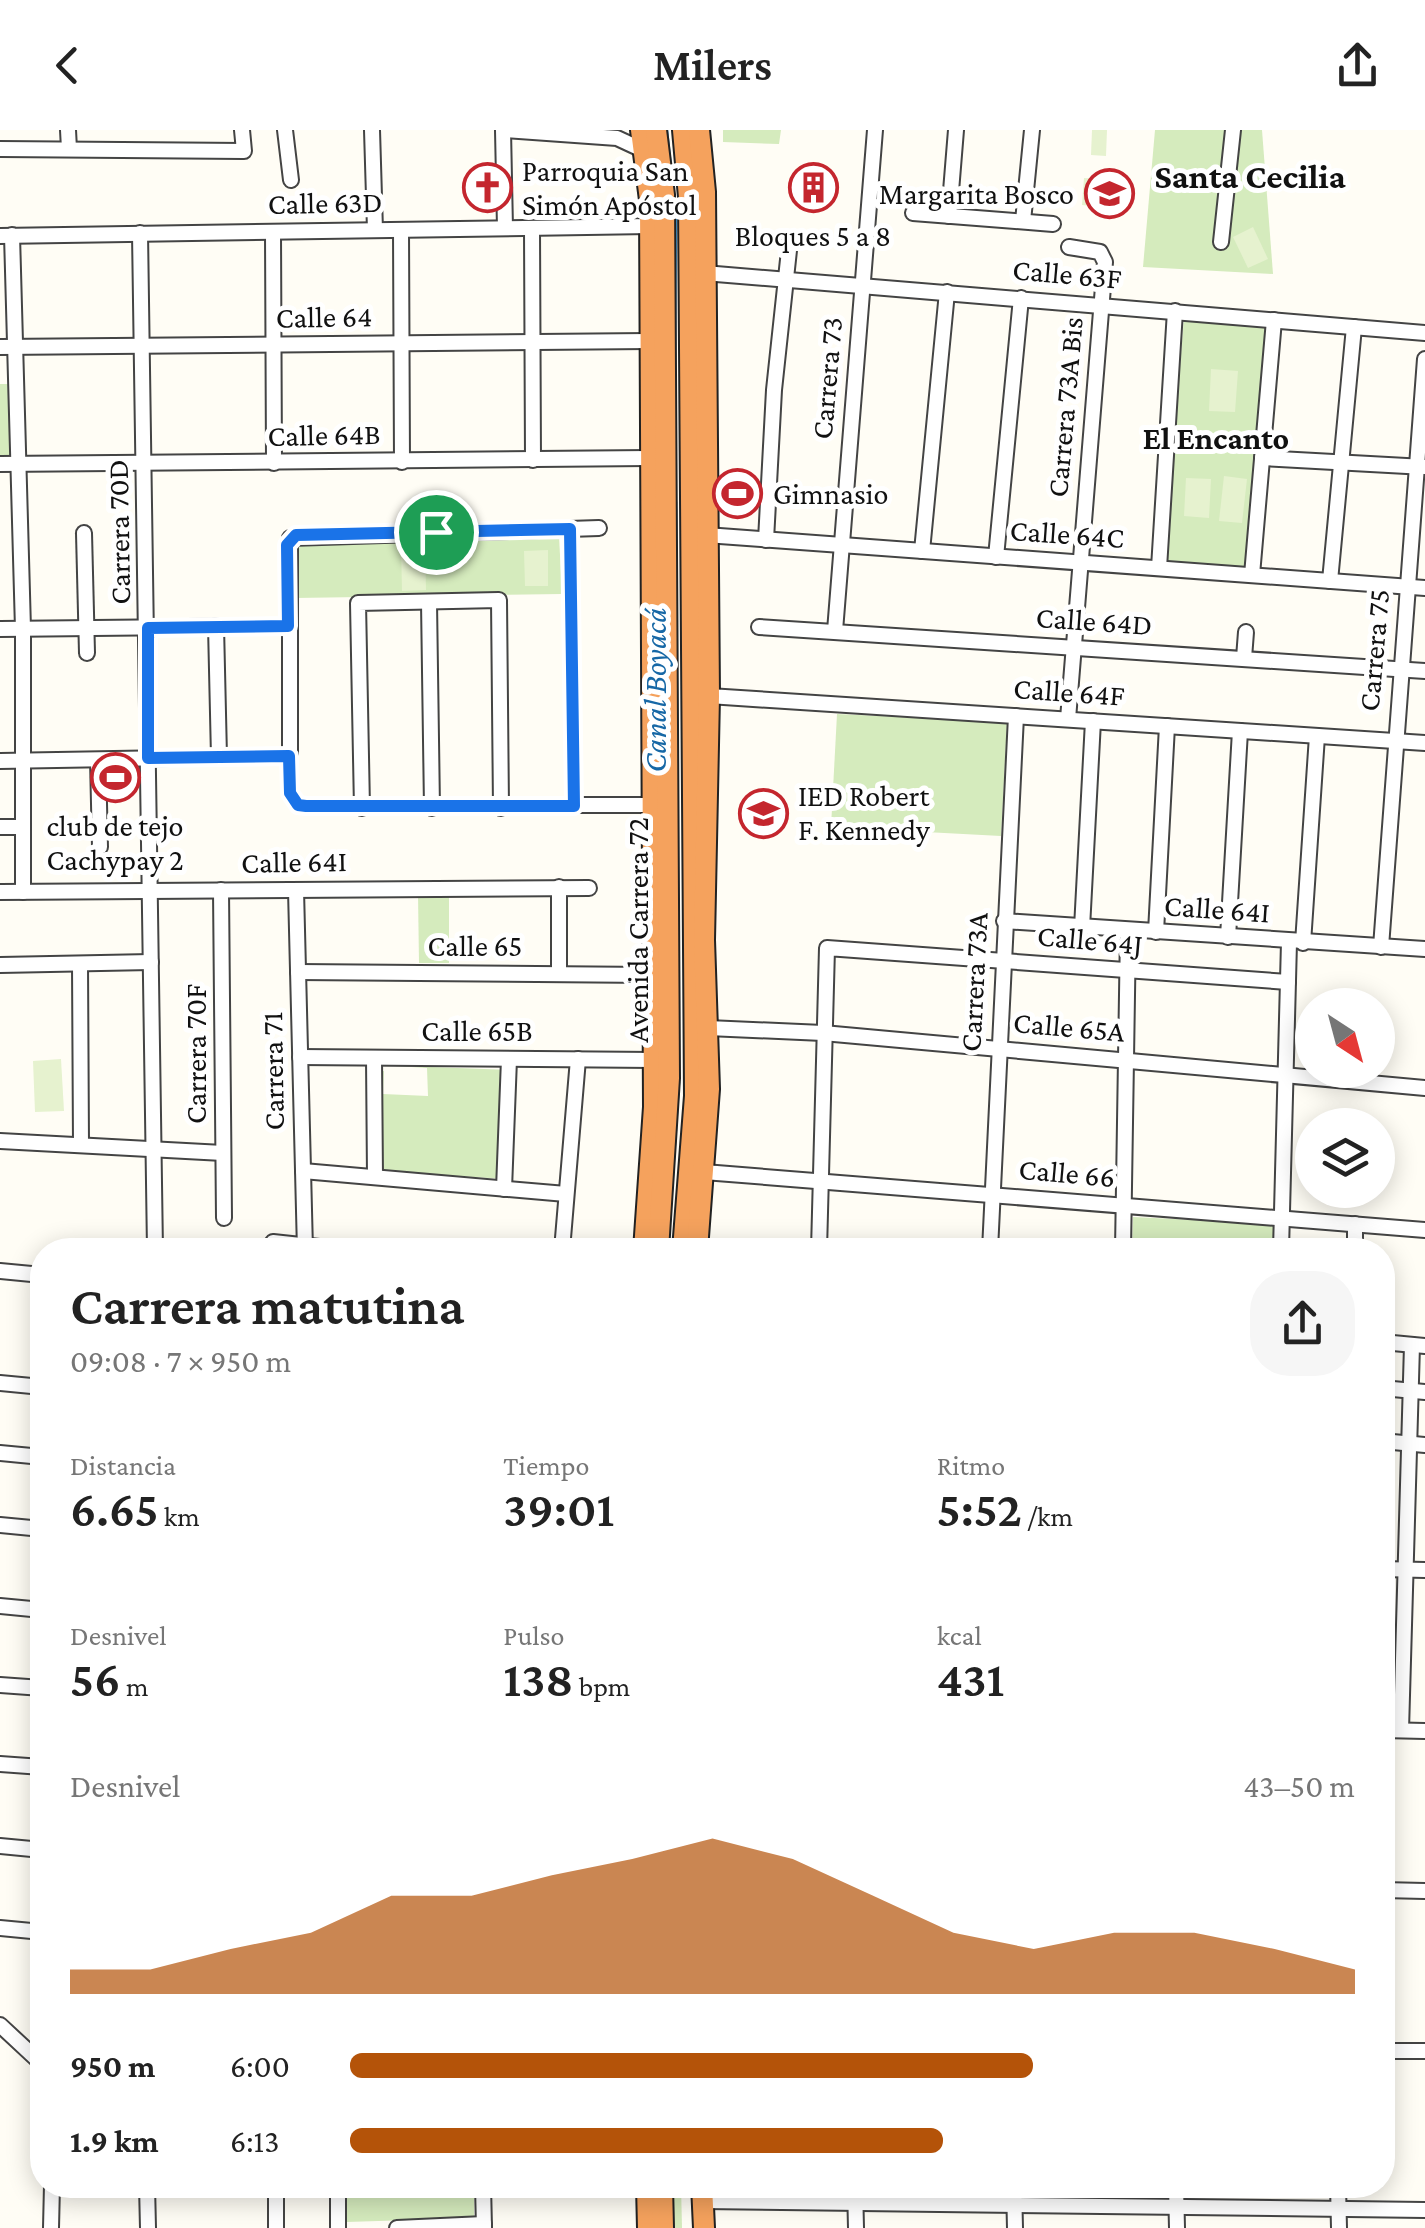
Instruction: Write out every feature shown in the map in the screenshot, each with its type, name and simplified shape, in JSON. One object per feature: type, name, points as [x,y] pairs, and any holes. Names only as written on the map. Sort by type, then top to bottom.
[{"type":"highway","name":"Avenida Carrera 72","points":[[656,130],[664,194],[668,640],[669,1090],[659,1238]]},
{"type":"highway","name":"Avenida Carrera 72","points":[[682,130],[689,198],[695,1096],[684,1238]]},
{"type":"highway","points":[[699,130],[705,192],[709,696],[704,940],[708,1028],[699,1238]]},
{"type":"highway","name":"Avenida Carrera 72","points":[[643,141],[650,226],[654,1060],[645,1238]]},
{"type":"highway","points":[[689,382],[704,342]]},
{"type":"highway","points":[[690,449],[705,476]]},
{"type":"highway","points":[[652,618],[668,640]]},
{"type":"highway","points":[[692,858],[708,835]]},
{"type":"highway","points":[[651,902],[666,878]]},
{"type":"highway","points":[[691,914],[704,940]]},
{"type":"highway","points":[[650,2228],[655,2198]]},
{"type":"highway","points":[[658,2198],[663,2228]]},
{"type":"highway","points":[[690,2228],[696,2198]]},
{"type":"highway","points":[[699,2198],[704,2228]]},
{"type":"street","points":[[68,130],[68,149]]},
{"type":"street","points":[[0,149],[244,152],[242,130]]},
{"type":"street","points":[[284,130],[291,180]]},
{"type":"street","points":[[372,130],[376,230]]},
{"type":"street","points":[[505,228],[504,130],[622,134],[643,141]]},
{"type":"street","name":"Carrera 73","points":[[835,631],[875,130]]},
{"type":"street","points":[[949,216],[956,130]]},
{"type":"street","points":[[1022,222],[1032,130]]},
{"type":"street","points":[[1221,242],[1233,130]]},
{"type":"street","points":[[913,213],[1053,224]]},
{"type":"street","name":"Calle 63D","points":[[6,236],[650,226]]},
{"type":"street","points":[[532,228],[532,460]]},
{"type":"street","points":[[400,230],[402,462]]},
{"type":"street","points":[[272,232],[274,463]]},
{"type":"street","name":"Carrera 70D","points":[[140,234],[147,466],[155,1238]]},
{"type":"street","points":[[6,236],[23,629],[23,892]]},
{"type":"street","points":[[766,540],[774,390],[790,241]]},
{"type":"street","name":"Carrera 73A Bis","points":[[1068,719],[1104,256],[1069,248]]},
{"type":"street","name":"Calle 63F","points":[[704,274],[1425,333]]},
{"type":"street","points":[[922,551],[947,292]]},
{"type":"street","points":[[996,556],[1021,298]]},
{"type":"street","points":[[1159,568],[1175,311]]},
{"type":"street","points":[[1252,575],[1274,320]]},
{"type":"street","points":[[1330,581],[1354,327]]},
{"type":"street","name":"Calle 64","points":[[8,347],[649,341]]},
{"type":"street","name":"Carrera 75","points":[[1381,947],[1400,669],[1421,467],[1425,359]]},
{"type":"street","name":"Calle 64B","points":[[0,464],[147,466],[649,458]]},
{"type":"street","points":[[1262,458],[1421,467]]},
{"type":"street","points":[[599,528],[290,538],[290,793],[298,805],[362,808],[652,805]]},
{"type":"street","points":[[570,529],[574,806]]},
{"type":"street","points":[[84,533],[86,653]]},
{"type":"street","name":"Calle 64C","points":[[706,536],[1425,588]]},
{"type":"street","points":[[362,808],[358,603],[499,600],[502,808]]},
{"type":"street","points":[[429,602],[432,808]]},
{"type":"street","points":[[216,626],[220,757]]},
{"type":"street","points":[[0,629],[288,626]]},
{"type":"street","name":"Calle 64D","points":[[758,628],[1425,670]]},
{"type":"street","points":[[1244,658],[1246,632]]},
{"type":"street","name":"Calle 64F","points":[[709,696],[1425,743]]},
{"type":"street","name":"Carrera 73A","points":[[991,1238],[1016,716]]},
{"type":"street","points":[[1082,928],[1093,721]]},
{"type":"street","points":[[1156,932],[1167,726]]},
{"type":"street","points":[[1228,937],[1240,731]]},
{"type":"street","points":[[1281,1238],[1288,982],[1296,943],[1317,736]]},
{"type":"street","points":[[0,761],[289,756]]},
{"type":"street","points":[[98,760],[100,848]]},
{"type":"street","points":[[0,827],[23,827]]},
{"type":"street","points":[[559,887],[559,974]]},
{"type":"street","name":"Calle 64I","points":[[0,892],[588,888]]},
{"type":"street","name":"Carrera 70F","points":[[221,890],[224,1218]]},
{"type":"street","name":"Carrera 71","points":[[296,890],[305,1238]]},
{"type":"street","name":"Calle 64I","points":[[1004,921],[1425,949]]},
{"type":"street","points":[[1124,1238],[1128,931]]},
{"type":"street","name":"Calle 64J","points":[[823,1033],[827,948],[1288,982]]},
{"type":"street","points":[[0,965],[151,962]]},
{"type":"street","points":[[80,964],[81,1144]]},
{"type":"street","name":"Calle 65","points":[[298,972],[651,975]]},
{"type":"street","name":"Calle 65A","points":[[708,1028],[823,1033],[1425,1088]]},
{"type":"street","points":[[819,1238],[823,1033]]},
{"type":"street","name":"Calle 65B","points":[[300,1057],[654,1060]]},
{"type":"street","points":[[374,1058],[376,1177]]},
{"type":"street","points":[[504,1189],[508,1059]]},
{"type":"street","points":[[563,1238],[578,1059]]},
{"type":"street","points":[[0,1141],[223,1153]]},
{"type":"street","points":[[303,1171],[566,1194]]},
{"type":"street","name":"Calle 66","points":[[704,1172],[1425,1230]]},
{"type":"street","points":[[1355,1224],[1355,1238]]},
{"type":"street","points":[[0,1271],[30,1274]]},
{"type":"street","points":[[1401,1730],[1408,1444],[1417,1391],[1418,1345]]},
{"type":"street","points":[[0,1383],[30,1386]]},
{"type":"street","points":[[1395,1442],[1425,1445]]},
{"type":"street","points":[[0,1453],[30,1455]]},
{"type":"street","points":[[0,1525],[30,1528]]},
{"type":"street","points":[[1395,1570],[1425,1570]]},
{"type":"street","points":[[0,1606],[30,1609]]},
{"type":"street","points":[[0,1685],[30,1687]]},
{"type":"street","points":[[1395,1730],[1425,1731]]},
{"type":"street","points":[[0,1764],[30,1767]]},
{"type":"street","points":[[0,1846],[30,1849]]},
{"type":"street","points":[[1395,1890],[1425,1891]]},
{"type":"street","points":[[0,1928],[30,1931]]},
{"type":"street","points":[[0,2025],[30,2053]]},
{"type":"street","points":[[1395,2051],[1425,2051]]},
{"type":"street","points":[[51,2228],[52,2198]]},
{"type":"street","points":[[147,2198],[148,2228]]},
{"type":"street","points":[[276,2198],[276,2228]]},
{"type":"street","points":[[338,2198],[338,2228]]},
{"type":"street","points":[[397,2228],[484,2226],[483,2198]]},
{"type":"street","points":[[795,2198],[855,2203],[1425,2210]]},
{"type":"street","points":[[855,2198],[856,2228]]},
{"type":"street","points":[[1014,2198],[1015,2228]]},
{"type":"street","points":[[1176,2198],[1177,2228]]},
{"type":"street","points":[[1339,2198],[1339,2228]]},
{"type":"green space","points":[[723,130],[781,130],[779,144],[723,142]]},
{"type":"green space","points":[[1092,130],[1107,130],[1106,156],[1091,155]]},
{"type":"green space","points":[[1155,130],[1262,130],[1273,274],[1143,267]]},
{"type":"green space","points":[[1084,178],[1102,179],[1100,207],[1082,205]]},
{"type":"green space","points":[[1253,227],[1268,259],[1248,268],[1233,237]]},
{"type":"green space","name":"El Encanto","points":[[1184,318],[1269,325],[1248,571],[1163,565]]},
{"type":"green space","points":[[1211,369],[1238,371],[1235,412],[1209,411]]},
{"type":"green space","points":[[0,384],[12,384],[13,455],[0,456]]},
{"type":"green space","points":[[1224,476],[1247,479],[1242,523],[1219,521]]},
{"type":"green space","points":[[1186,478],[1211,479],[1209,518],[1184,516]]},
{"type":"green space","points":[[559,536],[562,594],[295,598],[296,542]]},
{"type":"green space","points":[[425,544],[426,590],[402,591],[401,545]]},
{"type":"green space","points":[[548,550],[548,586],[525,586],[524,551]]},
{"type":"green space","points":[[837,714],[1007,722],[1001,836],[831,827]]},
{"type":"green space","points":[[418,894],[449,894],[449,963],[419,963]]},
{"type":"green space","points":[[61,1059],[64,1111],[35,1112],[33,1061]]},
{"type":"green space","points":[[379,1065],[512,1070],[505,1179],[377,1171],[376,1072],[384,1071],[383,1094],[428,1096],[427,1068]]},
{"type":"green space","points":[[1133,1217],[1275,1224],[1275,1238],[1132,1238]]},
{"type":"green space","points":[[346,2198],[474,2198],[474,2218],[347,2222]]},
{"type":"green space","points":[[669,2198],[681,2198],[682,2228],[670,2228]]},
{"type":"green space","points":[[1017,2198],[1165,2198],[1165,2201],[1017,2202]]},
{"type":"waterway","name":"Canal Boyacá","points":[[667,130],[676,216],[675,364]]},
{"type":"waterway","name":"Canal Boyacá","points":[[676,502],[677,799]]},
{"type":"waterway","name":"Canal Boyacá","points":[[669,1238],[679,1082]]},
{"type":"place","name":"Bloques 5 a 8","points":[[813,187]]},
{"type":"place","name":"Parroquia San Simón Apóstol","points":[[487,188]]},
{"type":"place","name":"Margarita Bosco","points":[[1109,194]]},
{"type":"place","name":"Gimnasio","points":[[738,494]]},
{"type":"place","name":"club de tejo Cachypay 2","points":[[115,777]]},
{"type":"place","name":"IED Robert F. Kennedy","points":[[763,813]]},
{"type":"district","name":"Santa Cecilia","points":[[1250,176]]},
{"type":"district","name":"El Encanto","points":[[1216,438]]},
{"type":"route","points":[[570,529],[574,806],[306,806],[292,800],[289,756],[148,758],[148,628],[288,626],[290,538],[436,532],[570,529]]}]
